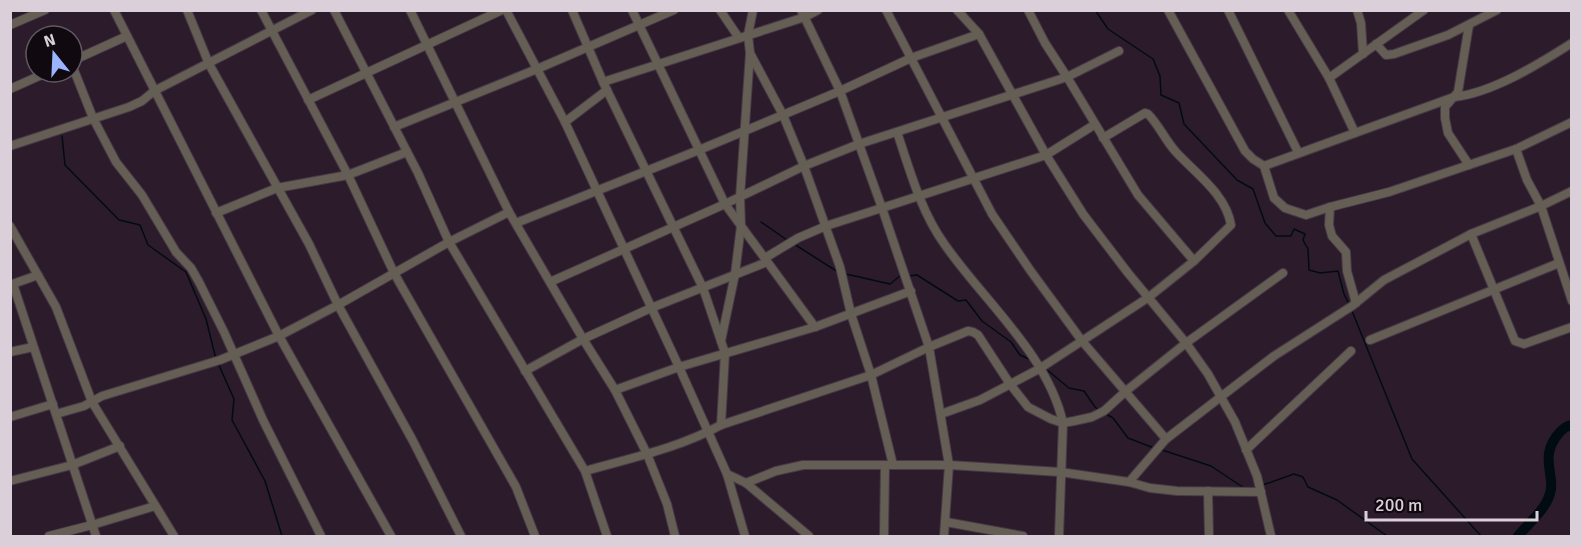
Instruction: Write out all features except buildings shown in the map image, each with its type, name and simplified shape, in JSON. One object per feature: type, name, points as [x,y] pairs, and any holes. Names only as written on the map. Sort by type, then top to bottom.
[{"type":"street","points":[[10,25],[45,10]]},
{"type":"street","points":[[114,10],[279,336],[391,537]]},
{"type":"street","points":[[187,10],[209,64],[309,244],[338,305],[413,441],[461,537]]},
{"type":"street","points":[[261,10],[271,33],[348,175],[394,273],[516,487],[535,537]]},
{"type":"street","points":[[10,146],[129,107],[154,91],[312,10]]},
{"type":"street","points":[[334,10],[407,152],[449,242],[585,471],[607,537]]},
{"type":"street","points":[[410,10],[509,212],[615,390],[647,454],[667,504],[675,537]]},
{"type":"street","points":[[308,100],[504,10],[565,122],[679,367],[727,474],[745,537]]},
{"type":"street","points":[[572,10],[605,86],[703,288],[725,353],[721,425]]},
{"type":"street","points":[[632,10],[725,204],[815,327]]},
{"type":"street","points":[[394,126],[456,103],[674,10]]},
{"type":"street","points":[[720,10],[739,38]]},
{"type":"street","points":[[721,341],[735,274],[741,226],[740,197],[750,53],[748,35],[753,10]]},
{"type":"street","points":[[565,122],[605,86],[658,63],[818,10]]},
{"type":"street","points":[[886,10],[992,214],[1082,341],[1166,439]]},
{"type":"street","points":[[957,10],[980,34],[1046,155],[1103,242],[1186,342],[1222,396],[1246,450],[1261,492],[1271,537]]},
{"type":"street","points":[[1028,10],[1045,43],[1138,195],[1194,261]]},
{"type":"street","points":[[1168,10],[1245,151],[1264,166],[1274,198],[1286,208],[1306,215],[1389,192],[1516,149],[1572,122]]},
{"type":"street","points":[[1228,10],[1298,152]]},
{"type":"street","points":[[1288,10],[1329,78],[1355,133]]},
{"type":"street","points":[[1357,10],[1361,22],[1363,54]]},
{"type":"street","points":[[1376,44],[1384,53],[1394,54],[1448,35],[1497,10]]},
{"type":"street","points":[[1329,78],[1423,11]]},
{"type":"street","points":[[803,14],[840,91],[911,291],[928,347],[949,465],[944,537]]},
{"type":"street","points":[[1469,25],[1458,92],[1445,107],[1448,133],[1469,165]]},
{"type":"street","points":[[516,223],[783,115],[911,58],[980,34]]},
{"type":"street","points":[[84,57],[127,36]]},
{"type":"street","points":[[1264,166],[1454,97],[1470,96],[1492,87],[1572,43]]},
{"type":"street","points":[[550,282],[804,166],[859,144],[1067,77],[1119,51]]},
{"type":"street","points":[[750,53],[783,115],[804,166],[840,267],[851,314],[871,375],[889,465],[884,537]]},
{"type":"street","points":[[10,89],[24,83]]},
{"type":"street","points":[[80,84],[93,118],[116,162],[142,195],[176,252],[191,268],[321,537]]},
{"type":"street","points":[[941,414],[974,403],[1040,369],[1149,297],[1194,261],[1231,225],[1230,218],[1217,195],[1175,151],[1149,114],[1145,113],[1102,138]]},
{"type":"street","points":[[525,371],[583,339],[766,260],[798,238],[826,226],[1046,155],[1094,125]]},
{"type":"street","points":[[897,132],[919,196],[944,245],[1030,352],[1057,400],[1063,423],[1059,537]]},
{"type":"street","points":[[1516,149],[1527,180],[1541,206],[1559,263],[1568,280],[1572,302]]},
{"type":"street","points":[[216,213],[277,188],[348,175],[407,152]]},
{"type":"street","points":[[1129,482],[1166,439],[1292,343],[1351,307],[1384,280],[1471,234],[1541,206],[1572,190]]},
{"type":"street","points":[[1330,207],[1329,225],[1332,236],[1346,252],[1351,307]]},
{"type":"street","points":[[56,414],[92,402],[102,396],[217,360],[279,336],[449,242],[509,212]]},
{"type":"street","points":[[10,226],[56,307],[92,402],[174,537]]},
{"type":"street","points":[[1471,234],[1512,337],[1520,344],[1524,344],[1572,327]]},
{"type":"street","points":[[1370,340],[1559,263]]},
{"type":"street","points":[[585,471],[647,454],[721,425],[871,375],[928,347],[968,332],[978,335],[1028,407],[1063,423],[1098,415],[1186,342],[1283,273]]},
{"type":"street","points":[[38,275],[12,285],[96,537]]},
{"type":"street","points":[[615,390],[679,367],[815,327],[911,291]]},
{"type":"street","points":[[10,352],[33,347]]},
{"type":"street","points":[[1246,450],[1351,351]]},
{"type":"street","points":[[10,417],[53,404]]},
{"type":"street","points":[[10,481],[72,465],[120,446]]},
{"type":"street","points":[[746,483],[776,471],[803,465],[949,465],[1060,472],[1178,491],[1261,492]]},
{"type":"street","points":[[727,474],[746,483],[809,537]]},
{"type":"street","points":[[1208,491],[1209,537]]},
{"type":"street","points":[[49,537],[155,506]]},
{"type":"street","points":[[946,522],[1023,537]]},
{"type":"waterway","points":[[1095,10],[1108,29],[1153,59],[1160,76],[1161,95],[1179,103],[1184,124],[1237,180],[1253,189],[1265,223],[1276,236],[1291,236],[1294,229],[1305,234],[1303,240],[1308,249],[1309,270],[1320,273],[1338,271],[1349,304]]},
{"type":"waterway","points":[[62,136],[65,165],[119,220],[140,225],[148,245],[186,272],[206,319],[216,359]]},
{"type":"waterway","points":[[761,222],[787,240]]},
{"type":"waterway","points":[[794,244],[838,272]]},
{"type":"waterway","points":[[846,274],[890,284],[900,276]]},
{"type":"waterway","points":[[908,276],[917,275],[958,301],[966,300],[982,321],[1011,342],[1020,355],[1029,359]]},
{"type":"waterway","points":[[1352,311],[1412,459],[1481,536]]},
{"type":"waterway","points":[[218,363],[234,399],[232,420],[265,481],[282,536]]},
{"type":"waterway","points":[[1046,369],[1069,388],[1084,391],[1099,410]]},
{"type":"waterway","points":[[1106,414],[1113,418],[1128,438],[1154,448]]},
{"type":"waterway","points":[[1518,536],[1548,499],[1551,491],[1550,450],[1560,432],[1572,425]]},
{"type":"waterway","points":[[1162,450],[1211,466],[1244,488]]},
{"type":"waterway","points":[[1263,485],[1294,474],[1303,477],[1308,487],[1337,500],[1387,536]]}]
